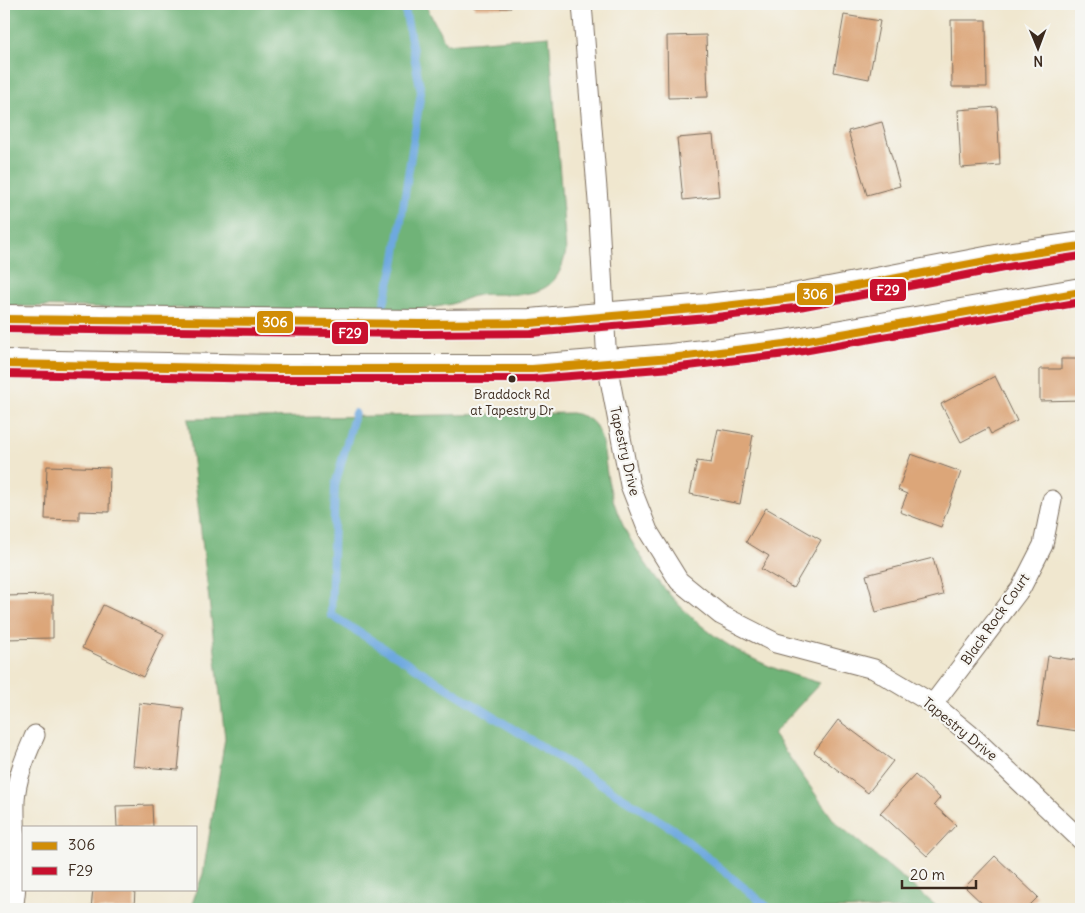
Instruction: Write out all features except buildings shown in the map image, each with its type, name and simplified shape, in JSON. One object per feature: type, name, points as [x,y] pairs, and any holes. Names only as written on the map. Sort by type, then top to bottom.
[{"type":"main road","points":[[4,319],[419,324],[530,323],[793,298],[1002,258],[1081,246]]},
{"type":"main road","points":[[4,364],[532,370],[607,364],[785,344],[1081,292]]},
{"type":"street","name":"Tapestry Drive","points":[[582,4],[598,201],[607,364],[630,485],[648,531],[679,581],[721,615],[776,643],[874,669],[933,704],[974,737],[1081,840]]},
{"type":"street","name":"Black Rock Court","points":[[933,704],[1021,588],[1043,545],[1052,500]]},
{"type":"street","points":[[13,909],[17,857],[15,800],[20,771],[36,735]]},
{"type":"green space","points":[[4,4],[425,4],[446,44],[549,36],[566,251],[560,271],[546,287],[530,293],[478,295],[452,304],[399,311],[4,306],[4,229],[9,228],[4,166]]},
{"type":"green space","points":[[572,413],[590,420],[599,431],[607,477],[617,511],[642,559],[688,614],[725,643],[769,666],[820,683],[773,734],[835,822],[940,909],[190,909],[203,874],[225,738],[188,419]]},
{"type":"waterway","points":[[384,303],[394,265],[421,92],[404,4]]},
{"type":"waterway","points":[[355,413],[335,486],[331,615],[673,829],[770,909]]},
{"type":"transit line","name":"306","points":[[4,319],[419,324],[530,323],[707,308],[793,298],[1012,256],[1081,246]]},
{"type":"transit line","name":"F29","points":[[4,329],[419,334],[531,333],[708,318],[794,308],[1014,266],[1081,256]]},
{"type":"transit line","name":"306","points":[[4,364],[277,369],[532,369],[671,358],[785,344],[1081,292]]},
{"type":"transit line","name":"F29","points":[[4,374],[277,379],[533,379],[672,368],[786,354],[1081,302]]},
{"type":"place","name":"Braddock Rd at Tapestry Dr","points":[[512,379]]}]
